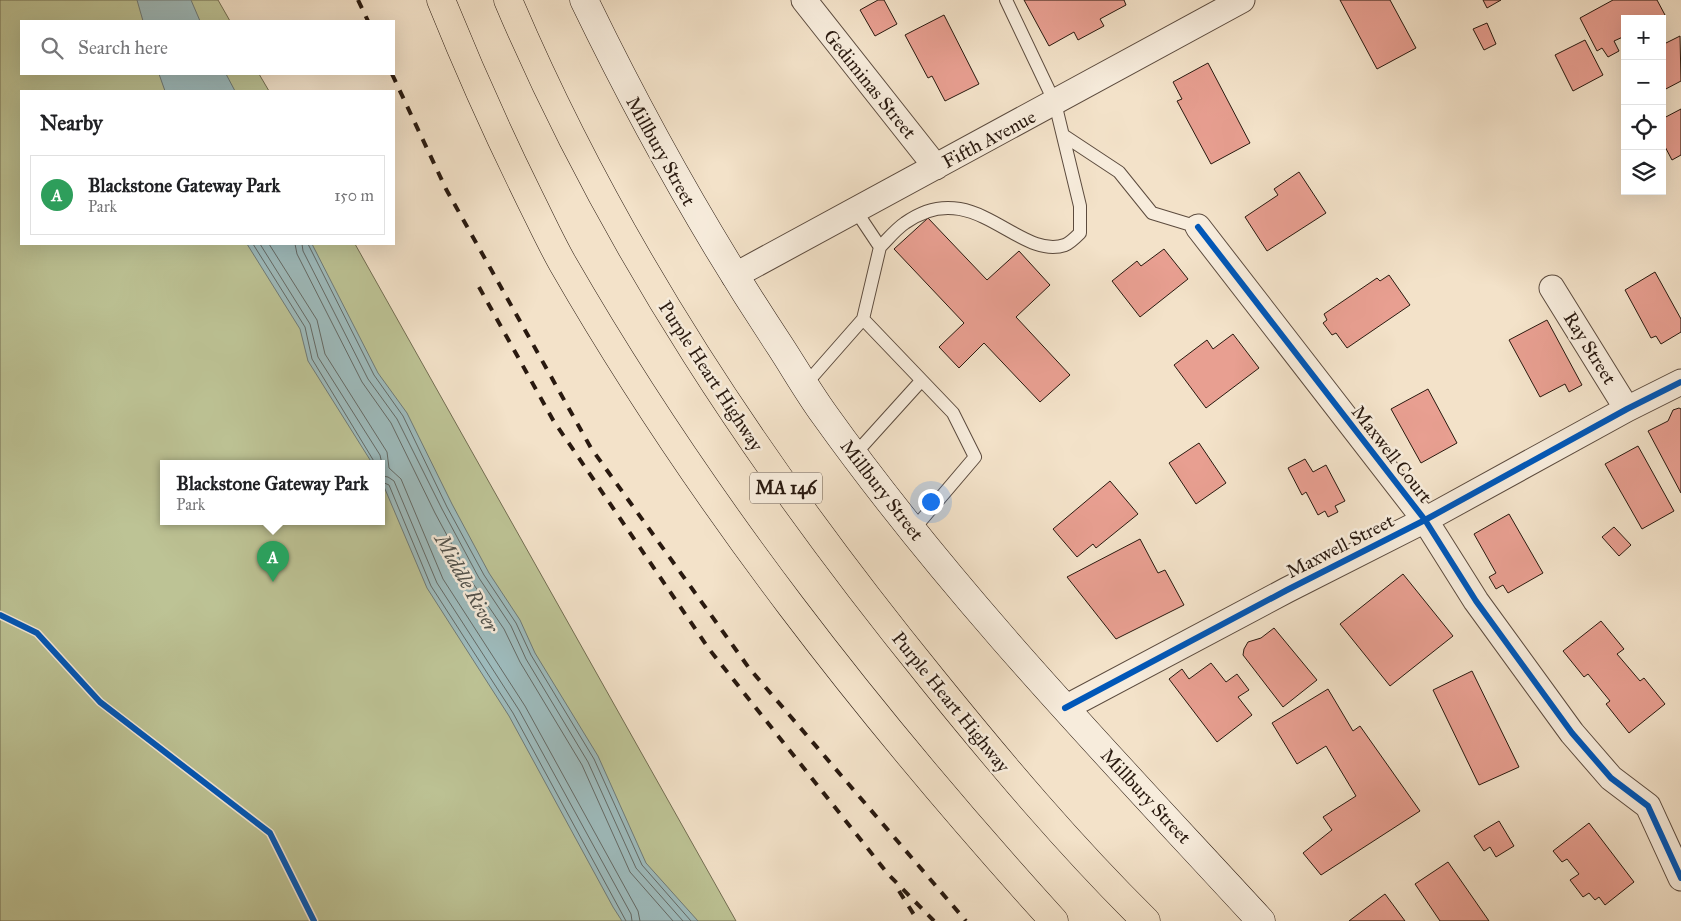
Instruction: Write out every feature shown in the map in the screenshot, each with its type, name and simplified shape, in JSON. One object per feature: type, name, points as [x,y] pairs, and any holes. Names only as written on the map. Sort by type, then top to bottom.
[{"type":"highway","name":"MA 146","points":[[441,0],[506,150],[562,262],[694,475],[790,606],[921,771],[1054,921]]},
{"type":"highway","name":"Purple Heart Highway","points":[[508,0],[533,60],[586,166],[646,277],[724,400],[802,511],[878,612],[1044,814],[1146,921]]},
{"type":"main road","name":"Millbury Street","points":[[584,0],[660,151],[701,223],[823,413],[913,530],[1015,653],[1261,921]]},
{"type":"street","name":"Gediminas Street","points":[[804,0],[936,167]]},
{"type":"street","name":"Fifth Avenue","points":[[734,276],[1242,0]]},
{"type":"street","name":"Maxwell Court","points":[[1198,227],[1425,520],[1476,602],[1572,733],[1609,775],[1648,806],[1681,878]]},
{"type":"street","name":"Ray Street","points":[[1552,288],[1627,409]]},
{"type":"street","name":"Maxwell Street","points":[[1065,708],[1287,590],[1425,520],[1627,409],[1681,382]]},
{"type":"lane","points":[[805,385],[863,320],[880,246],[905,222],[935,209],[966,209],[1042,246],[1065,245],[1080,233],[1080,206],[1055,103],[1006,0]]},
{"type":"lane","points":[[1063,135],[1119,172],[1152,213],[1198,227]]},
{"type":"lane","points":[[856,211],[880,246]]},
{"type":"lane","points":[[863,320],[953,413],[975,457],[913,530]]},
{"type":"lane","points":[[854,454],[922,381]]},
{"type":"green space","points":[[0,0],[218,0],[229,20],[20,20],[20,75],[260,75],[268,90],[20,90],[20,245],[356,245],[736,921],[0,921]]},
{"type":"water","points":[[137,0],[191,0],[200,20],[143,20]]},
{"type":"water","points":[[159,75],[227,75],[234,90],[165,90]]},
{"type":"water","name":"Middle River","points":[[248,245],[313,245],[378,373],[407,413],[489,573],[520,620],[535,653],[598,756],[646,863],[698,921],[622,921],[509,716],[427,588],[385,489],[385,460],[370,460],[308,361],[300,329]]},
{"type":"building","points":[[878,0],[884,0],[897,24],[875,36],[860,10]]},
{"type":"building","points":[[1024,0],[1124,0],[1126,5],[1100,19],[1104,26],[1078,40],[1074,32],[1049,46]]},
{"type":"building","points":[[1340,0],[1390,0],[1416,48],[1377,69]]},
{"type":"building","points":[[1483,0],[1501,0],[1487,8]]},
{"type":"building","points":[[1613,0],[1657,0],[1665,15],[1621,15],[1621,38],[1614,41],[1619,51],[1608,57],[1602,48],[1597,51],[1580,18]]},
{"type":"building","points":[[944,15],[979,84],[945,101],[932,76],[928,78],[905,35]]},
{"type":"building","points":[[1487,23],[1496,44],[1484,50],[1473,29]]},
{"type":"building","points":[[1680,36],[1681,81],[1666,89],[1666,60],[1666,43]]},
{"type":"building","points":[[1585,40],[1603,75],[1573,91],[1555,55]]},
{"type":"building","points":[[1208,63],[1250,143],[1211,164],[1177,101],[1182,99],[1173,82]]},
{"type":"building","points":[[1681,109],[1681,155],[1672,160],[1666,149],[1666,117]]},
{"type":"building","points":[[1299,172],[1326,213],[1267,251],[1245,217],[1278,195],[1274,189]]},
{"type":"building","points":[[928,218],[987,280],[1019,251],[1050,285],[1016,317],[1070,375],[1040,402],[984,343],[959,368],[939,347],[964,323],[894,249]]},
{"type":"building","points":[[1164,249],[1188,279],[1140,317],[1112,281],[1137,261],[1141,266]]},
{"type":"building","points":[[1655,272],[1681,319],[1681,332],[1661,344],[1656,336],[1651,338],[1625,290]]},
{"type":"building","points":[[1389,275],[1410,305],[1347,348],[1336,333],[1332,335],[1323,323],[1327,320],[1324,314],[1377,278],[1380,281]]},
{"type":"building","points":[[1547,320],[1582,385],[1569,392],[1565,384],[1540,397],[1509,340]]},
{"type":"building","points":[[1233,334],[1259,368],[1206,408],[1174,365],[1207,340],[1213,349]]},
{"type":"building","points":[[1428,389],[1457,443],[1421,463],[1391,409]]},
{"type":"building","points":[[1681,409],[1681,493],[1648,431],[1668,421],[1673,410]]},
{"type":"building","points":[[1199,443],[1226,483],[1196,504],[1169,463]]},
{"type":"building","points":[[1638,446],[1674,511],[1642,529],[1605,464]]},
{"type":"building","points":[[1305,459],[1313,472],[1326,465],[1345,501],[1335,506],[1338,512],[1328,517],[1325,511],[1318,515],[1306,492],[1302,495],[1288,468]]},
{"type":"building","points":[[1110,481],[1138,514],[1096,548],[1093,544],[1077,557],[1053,529]]},
{"type":"building","points":[[1509,514],[1543,573],[1508,593],[1503,585],[1496,589],[1489,577],[1496,573],[1474,534]]},
{"type":"building","points":[[1614,527],[1631,545],[1619,556],[1602,537]]},
{"type":"building","points":[[1140,539],[1158,573],[1165,570],[1184,605],[1116,639],[1067,577]]},
{"type":"building","points":[[1403,574],[1453,636],[1390,686],[1340,624]]},
{"type":"building","points":[[1601,621],[1624,649],[1617,654],[1640,681],[1644,678],[1665,704],[1629,733],[1606,704],[1610,701],[1588,674],[1584,677],[1563,651]]},
{"type":"building","points":[[1274,628],[1317,680],[1283,707],[1243,655],[1248,642],[1261,638]]},
{"type":"building","points":[[1211,663],[1226,682],[1237,674],[1249,690],[1238,697],[1252,715],[1217,742],[1169,679],[1182,669],[1189,679]]},
{"type":"building","points":[[1472,671],[1519,767],[1479,785],[1433,690]]},
{"type":"building","points":[[1328,689],[1353,731],[1360,726],[1420,811],[1321,875],[1303,853],[1332,830],[1323,817],[1356,796],[1326,746],[1297,764],[1272,723]]},
{"type":"building","points":[[1499,821],[1514,846],[1496,857],[1490,847],[1484,851],[1474,836]]},
{"type":"building","points":[[1589,823],[1634,882],[1605,905],[1599,897],[1595,900],[1589,893],[1583,897],[1570,880],[1579,874],[1567,859],[1562,862],[1553,851]]},
{"type":"building","points":[[1448,862],[1489,921],[1440,921],[1415,884]]},
{"type":"building","points":[[1385,894],[1405,921],[1349,921]]},
{"type":"railway","points":[[358,0],[368,20]]},
{"type":"railway","points":[[392,75],[446,189],[591,448],[749,668],[966,921]]},
{"type":"railway","points":[[479,287],[553,420],[709,649],[888,874],[934,921]]},
{"type":"railway","points":[[899,891],[918,921]]},
{"type":"cycle path","points":[[1198,227],[1425,520],[1476,601],[1572,733],[1611,778],[1648,806],[1681,878]]},
{"type":"cycle path","points":[[1065,708],[1287,590],[1425,520],[1627,409],[1681,382]]},
{"type":"cycle path","points":[[0,615],[37,633],[100,702],[270,833],[314,921]]},
{"type":"place","name":"Blackstone Gateway Park","points":[[273,582]]}]
